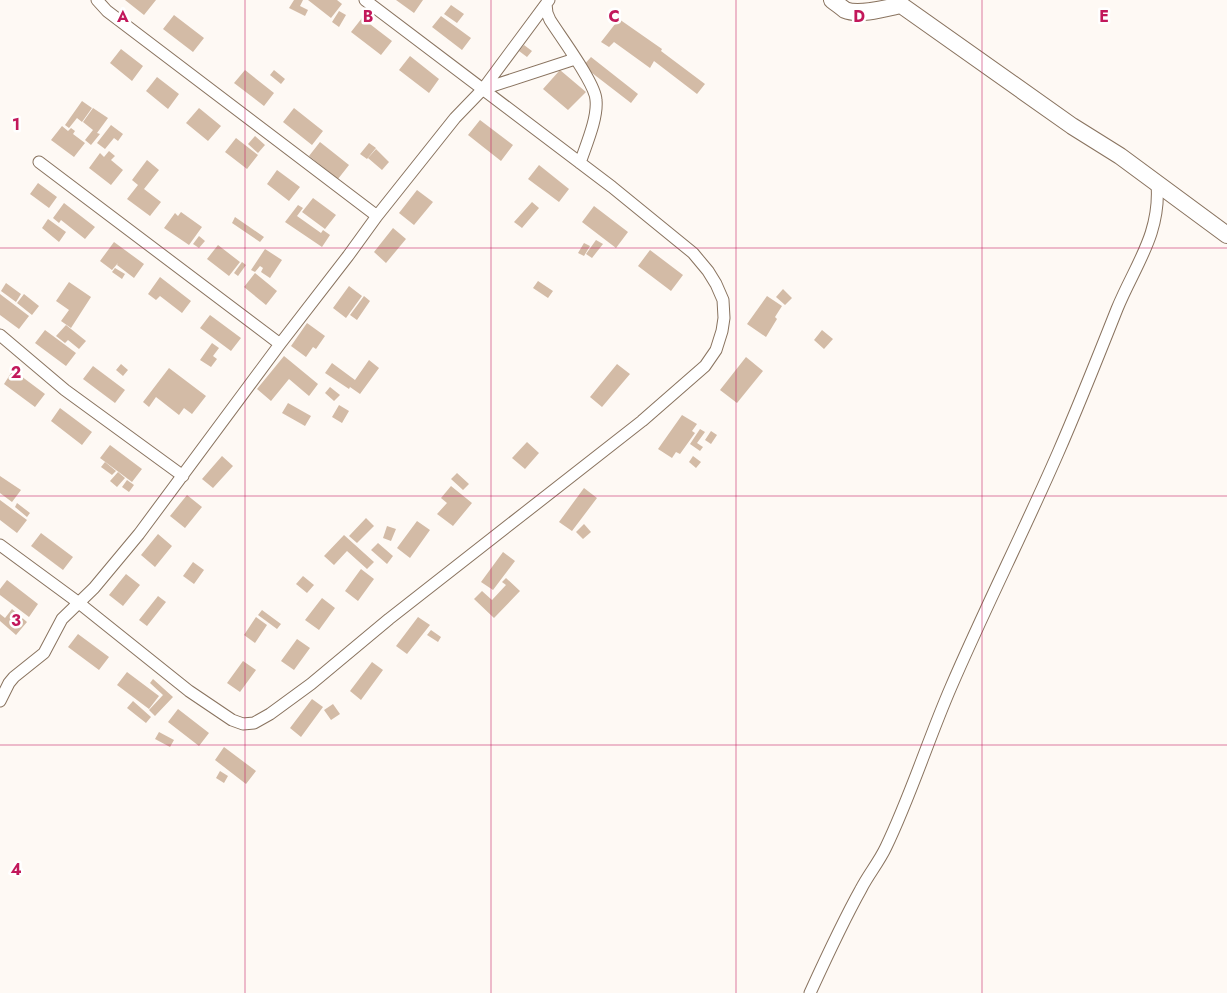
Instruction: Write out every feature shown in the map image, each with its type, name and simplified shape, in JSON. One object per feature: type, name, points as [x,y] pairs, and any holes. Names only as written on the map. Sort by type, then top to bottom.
[{"type":"street","points":[[97,0],[107,11],[377,216]]},
{"type":"street","points":[[0,545],[79,603],[177,682],[221,713],[243,724],[254,723],[270,714],[311,684],[389,619],[593,461],[671,397],[705,366],[716,350],[724,318],[723,300],[708,270],[693,253],[641,209],[365,0]]},
{"type":"street","points":[[832,0],[847,10],[854,12],[874,10],[899,3],[1072,126],[1120,156],[1227,235]]},
{"type":"street","points":[[0,701],[9,683],[21,670],[44,653],[62,619],[122,555],[377,216],[455,118],[483,90],[548,2]]},
{"type":"street","points":[[548,2],[547,13],[550,20],[595,92],[597,100],[594,117],[580,163]]},
{"type":"street","points":[[483,90],[575,59]]},
{"type":"street","points":[[40,162],[280,344]]},
{"type":"street","points":[[810,993],[838,931],[885,850],[951,688],[1061,446],[1120,302],[1151,234],[1157,212],[1157,184]]},
{"type":"street","points":[[0,335],[66,390],[183,476]]},
{"type":"building","points":[[125,0],[156,0],[144,15]]},
{"type":"building","points":[[294,0],[303,0],[300,6],[308,10],[305,16],[289,8]]},
{"type":"building","points":[[308,0],[337,0],[342,4],[331,18]]},
{"type":"building","points":[[396,0],[423,0],[414,13]]},
{"type":"building","points":[[451,5],[464,14],[457,23],[444,14]]},
{"type":"building","points":[[339,11],[346,15],[339,27],[332,22]]},
{"type":"building","points":[[174,15],[204,38],[193,52],[163,29]]},
{"type":"building","points":[[441,16],[471,38],[462,50],[432,27]]},
{"type":"building","points":[[362,18],[392,41],[381,55],[351,32]]},
{"type":"building","points":[[619,19],[662,49],[661,51],[705,84],[697,94],[654,61],[650,68],[614,42],[609,47],[601,42]]},
{"type":"building","points":[[524,45],[532,51],[527,57],[519,51]]},
{"type":"building","points":[[121,49],[143,66],[132,81],[110,63]]},
{"type":"building","points":[[410,56],[439,79],[429,93],[399,70]]},
{"type":"building","points":[[591,57],[638,94],[631,103],[583,66]]},
{"type":"building","points":[[245,70],[274,93],[264,106],[234,83]]},
{"type":"building","points":[[274,70],[285,79],[281,84],[270,75]]},
{"type":"building","points":[[560,70],[586,92],[568,110],[543,89]]},
{"type":"building","points":[[157,77],[179,94],[168,109],[146,91]]},
{"type":"building","points":[[82,101],[92,108],[82,122],[77,118],[69,128],[65,125]]},
{"type":"building","points":[[93,108],[108,118],[97,133],[100,134],[91,145],[85,140],[93,130],[83,122]]},
{"type":"building","points":[[199,108],[221,126],[208,141],[186,123]]},
{"type":"building","points":[[294,108],[323,131],[312,145],[283,122]]},
{"type":"building","points":[[480,120],[513,145],[501,161],[468,135]]},
{"type":"building","points":[[111,125],[123,134],[118,141],[114,138],[105,149],[97,143]]},
{"type":"building","points":[[62,126],[68,131],[71,128],[75,131],[73,134],[85,143],[74,157],[51,140]]},
{"type":"building","points":[[255,136],[265,145],[258,153],[248,144]]},
{"type":"building","points":[[236,138],[258,155],[247,169],[225,152]]},
{"type":"building","points":[[320,142],[349,165],[338,179],[309,156]]},
{"type":"building","points":[[369,143],[376,148],[367,159],[360,154]]},
{"type":"building","points":[[376,149],[389,162],[382,170],[368,158]]},
{"type":"building","points":[[109,151],[115,156],[111,160],[123,170],[111,185],[89,168],[100,153],[104,157]]},
{"type":"building","points":[[147,160],[159,170],[144,189],[161,202],[150,216],[127,199],[138,185],[132,180]]},
{"type":"building","points":[[539,165],[569,189],[559,202],[528,179]]},
{"type":"building","points":[[277,170],[300,187],[289,201],[267,184]]},
{"type":"building","points":[[38,183],[57,197],[49,208],[30,194]]},
{"type":"building","points":[[417,190],[433,202],[414,225],[399,213]]},
{"type":"building","points":[[313,198],[336,215],[325,229],[302,212]]},
{"type":"building","points":[[532,202],[539,208],[522,228],[514,222]]},
{"type":"building","points":[[64,203],[95,227],[85,239],[61,220],[59,223],[53,218]]},
{"type":"building","points":[[298,205],[303,208],[297,216],[321,233],[323,230],[330,235],[322,247],[285,222]]},
{"type":"building","points":[[594,206],[628,232],[616,248],[582,222]]},
{"type":"building","points":[[181,212],[202,227],[189,245],[164,228],[175,213],[178,216]]},
{"type":"building","points":[[235,217],[264,237],[260,242],[232,223]]},
{"type":"building","points":[[48,219],[66,232],[59,242],[42,228]]},
{"type":"building","points":[[393,228],[406,239],[386,263],[374,252]]},
{"type":"building","points":[[199,236],[205,241],[199,248],[193,244]]},
{"type":"building","points":[[596,240],[603,244],[592,258],[586,254]]},
{"type":"building","points":[[114,242],[144,264],[134,278],[117,265],[118,263],[112,270],[100,261]]},
{"type":"building","points":[[584,243],[590,246],[584,256],[578,253]]},
{"type":"building","points":[[218,245],[240,262],[229,276],[207,259]]},
{"type":"building","points":[[265,249],[282,260],[270,278],[261,272],[263,268],[260,266],[255,272],[251,270]]},
{"type":"building","points":[[650,250],[683,275],[671,291],[638,266]]},
{"type":"building","points":[[242,262],[246,265],[238,276],[234,273]]},
{"type":"building","points":[[115,268],[125,274],[122,279],[112,272]]},
{"type":"building","points":[[255,273],[277,291],[266,305],[244,287]]},
{"type":"building","points":[[160,277],[191,301],[182,313],[160,296],[156,300],[148,294]]},
{"type":"building","points":[[538,281],[553,291],[548,298],[533,288]]},
{"type":"building","points":[[69,282],[91,297],[71,328],[61,321],[69,310],[56,301]]},
{"type":"building","points":[[6,283],[21,294],[16,302],[1,291]]},
{"type":"building","points":[[349,286],[362,296],[346,318],[333,308]]},
{"type":"building","points":[[783,289],[792,298],[785,305],[776,297]]},
{"type":"building","points":[[0,294],[29,316],[19,329],[0,315]]},
{"type":"building","points":[[24,294],[39,306],[32,315],[17,303]]},
{"type":"building","points":[[364,296],[370,301],[357,320],[350,315]]},
{"type":"building","points":[[767,296],[782,306],[775,317],[777,319],[766,337],[747,324]]},
{"type":"building","points":[[210,315],[241,338],[231,351],[200,328]]},
{"type":"building","points":[[307,323],[325,336],[316,349],[313,347],[306,357],[291,346]]},
{"type":"building","points":[[66,325],[86,341],[79,349],[68,340],[65,343],[56,336]]},
{"type":"building","points":[[45,330],[76,353],[66,366],[35,343]]},
{"type":"building","points":[[822,330],[833,339],[824,349],[814,340]]},
{"type":"building","points":[[212,343],[219,348],[213,356],[217,359],[211,367],[200,360]]},
{"type":"building","points":[[284,356],[318,384],[309,396],[289,379],[271,401],[257,389]]},
{"type":"building","points":[[746,357],[763,371],[737,403],[720,390]]},
{"type":"building","points":[[369,360],[379,368],[360,394],[325,373],[332,363],[355,380]]},
{"type":"building","points":[[121,364],[128,370],[123,376],[116,370]]},
{"type":"building","points":[[617,364],[630,374],[602,407],[590,397]]},
{"type":"building","points":[[93,366],[125,390],[115,403],[83,379]]},
{"type":"building","points":[[169,368],[206,396],[192,414],[184,408],[179,415],[156,397],[149,407],[143,402]]},
{"type":"building","points":[[13,370],[45,394],[35,407],[4,384]]},
{"type":"building","points":[[330,387],[340,395],[334,401],[325,393]]},
{"type":"building","points":[[288,403],[311,416],[305,426],[282,413]]},
{"type":"building","points":[[339,405],[349,411],[342,423],[332,417]]},
{"type":"building","points":[[60,408],[92,432],[82,445],[51,421]]},
{"type":"building","points":[[682,415],[697,424],[692,431],[695,433],[680,454],[676,452],[672,458],[658,449]]},
{"type":"building","points":[[700,429],[705,432],[697,443],[703,447],[700,451],[690,444]]},
{"type":"building","points":[[711,431],[717,435],[711,444],[705,440]]},
{"type":"building","points":[[527,442],[539,453],[525,469],[512,458]]},
{"type":"building","points":[[110,445],[142,469],[132,482],[100,458]]},
{"type":"building","points":[[222,456],[233,466],[213,488],[202,479]]},
{"type":"building","points":[[693,456],[701,462],[696,468],[689,462]]},
{"type":"building","points":[[105,462],[116,471],[112,475],[101,467]]},
{"type":"building","points":[[118,472],[125,478],[117,487],[110,481]]},
{"type":"building","points":[[457,473],[469,484],[463,490],[451,479]]},
{"type":"building","points":[[0,476],[21,490],[12,502],[0,493]]},
{"type":"building","points":[[127,480],[134,485],[129,492],[122,487]]},
{"type":"building","points":[[451,486],[472,503],[453,526],[437,514],[447,503],[441,498]]},
{"type":"building","points":[[584,488],[597,498],[572,531],[559,522]]},
{"type":"building","points":[[187,495],[202,507],[185,528],[170,516]]},
{"type":"building","points":[[0,500],[27,520],[17,533],[0,520]]},
{"type":"building","points":[[17,503],[30,513],[27,517],[15,507]]},
{"type":"building","points":[[366,518],[374,526],[357,543],[349,536]]},
{"type":"building","points":[[417,521],[430,530],[410,558],[397,548]]},
{"type":"building","points":[[584,524],[591,532],[583,539],[576,532]]},
{"type":"building","points":[[387,526],[396,529],[391,541],[383,538]]},
{"type":"building","points":[[41,533],[73,557],[63,570],[31,546]]},
{"type":"building","points":[[158,534],[172,546],[155,567],[141,555]]},
{"type":"building","points":[[344,535],[374,562],[367,569],[347,551],[334,565],[324,556]]},
{"type":"building","points":[[378,543],[393,556],[387,564],[371,550]]},
{"type":"building","points":[[503,552],[515,561],[493,590],[481,582]]},
{"type":"building","points":[[193,562],[204,570],[194,584],[183,576]]},
{"type":"building","points":[[361,569],[374,579],[358,601],[345,591]]},
{"type":"building","points":[[126,574],[140,585],[123,606],[109,595]]},
{"type":"building","points":[[303,576],[314,585],[307,593],[296,584]]},
{"type":"building","points":[[506,578],[520,591],[494,618],[474,599],[482,591],[492,600],[506,585],[502,582]]},
{"type":"building","points":[[7,580],[38,604],[29,617],[0,595],[0,589]]},
{"type":"building","points":[[158,596],[166,602],[147,626],[139,620]]},
{"type":"building","points":[[322,598],[335,608],[319,630],[305,620]]},
{"type":"building","points":[[12,609],[27,622],[16,635],[0,621],[0,614],[5,618]]},
{"type":"building","points":[[262,610],[281,624],[277,629],[258,615]]},
{"type":"building","points":[[256,617],[267,625],[255,643],[244,635]]},
{"type":"building","points":[[418,617],[430,625],[407,654],[396,646]]},
{"type":"building","points":[[431,630],[441,637],[438,642],[427,635]]},
{"type":"building","points":[[78,634],[109,657],[99,670],[68,647]]},
{"type":"building","points":[[297,639],[310,648],[294,670],[281,661]]},
{"type":"building","points":[[243,661],[256,670],[240,692],[227,683]]},
{"type":"building","points":[[372,662],[383,670],[361,700],[350,691]]},
{"type":"building","points":[[127,672],[159,696],[149,709],[117,685]]},
{"type":"building","points":[[153,679],[173,697],[155,716],[149,710],[163,695],[150,683]]},
{"type":"building","points":[[312,699],[323,707],[301,737],[290,728]]},
{"type":"building","points":[[133,701],[151,717],[146,723],[127,708]]},
{"type":"building","points":[[333,704],[340,714],[331,720],[324,710]]},
{"type":"building","points":[[178,709],[209,733],[199,746],[168,722]]},
{"type":"building","points":[[159,732],[174,740],[170,747],[155,739]]},
{"type":"building","points":[[224,747],[256,771],[246,784],[215,760]]},
{"type":"building","points":[[220,771],[228,776],[224,783],[216,778]]}]
